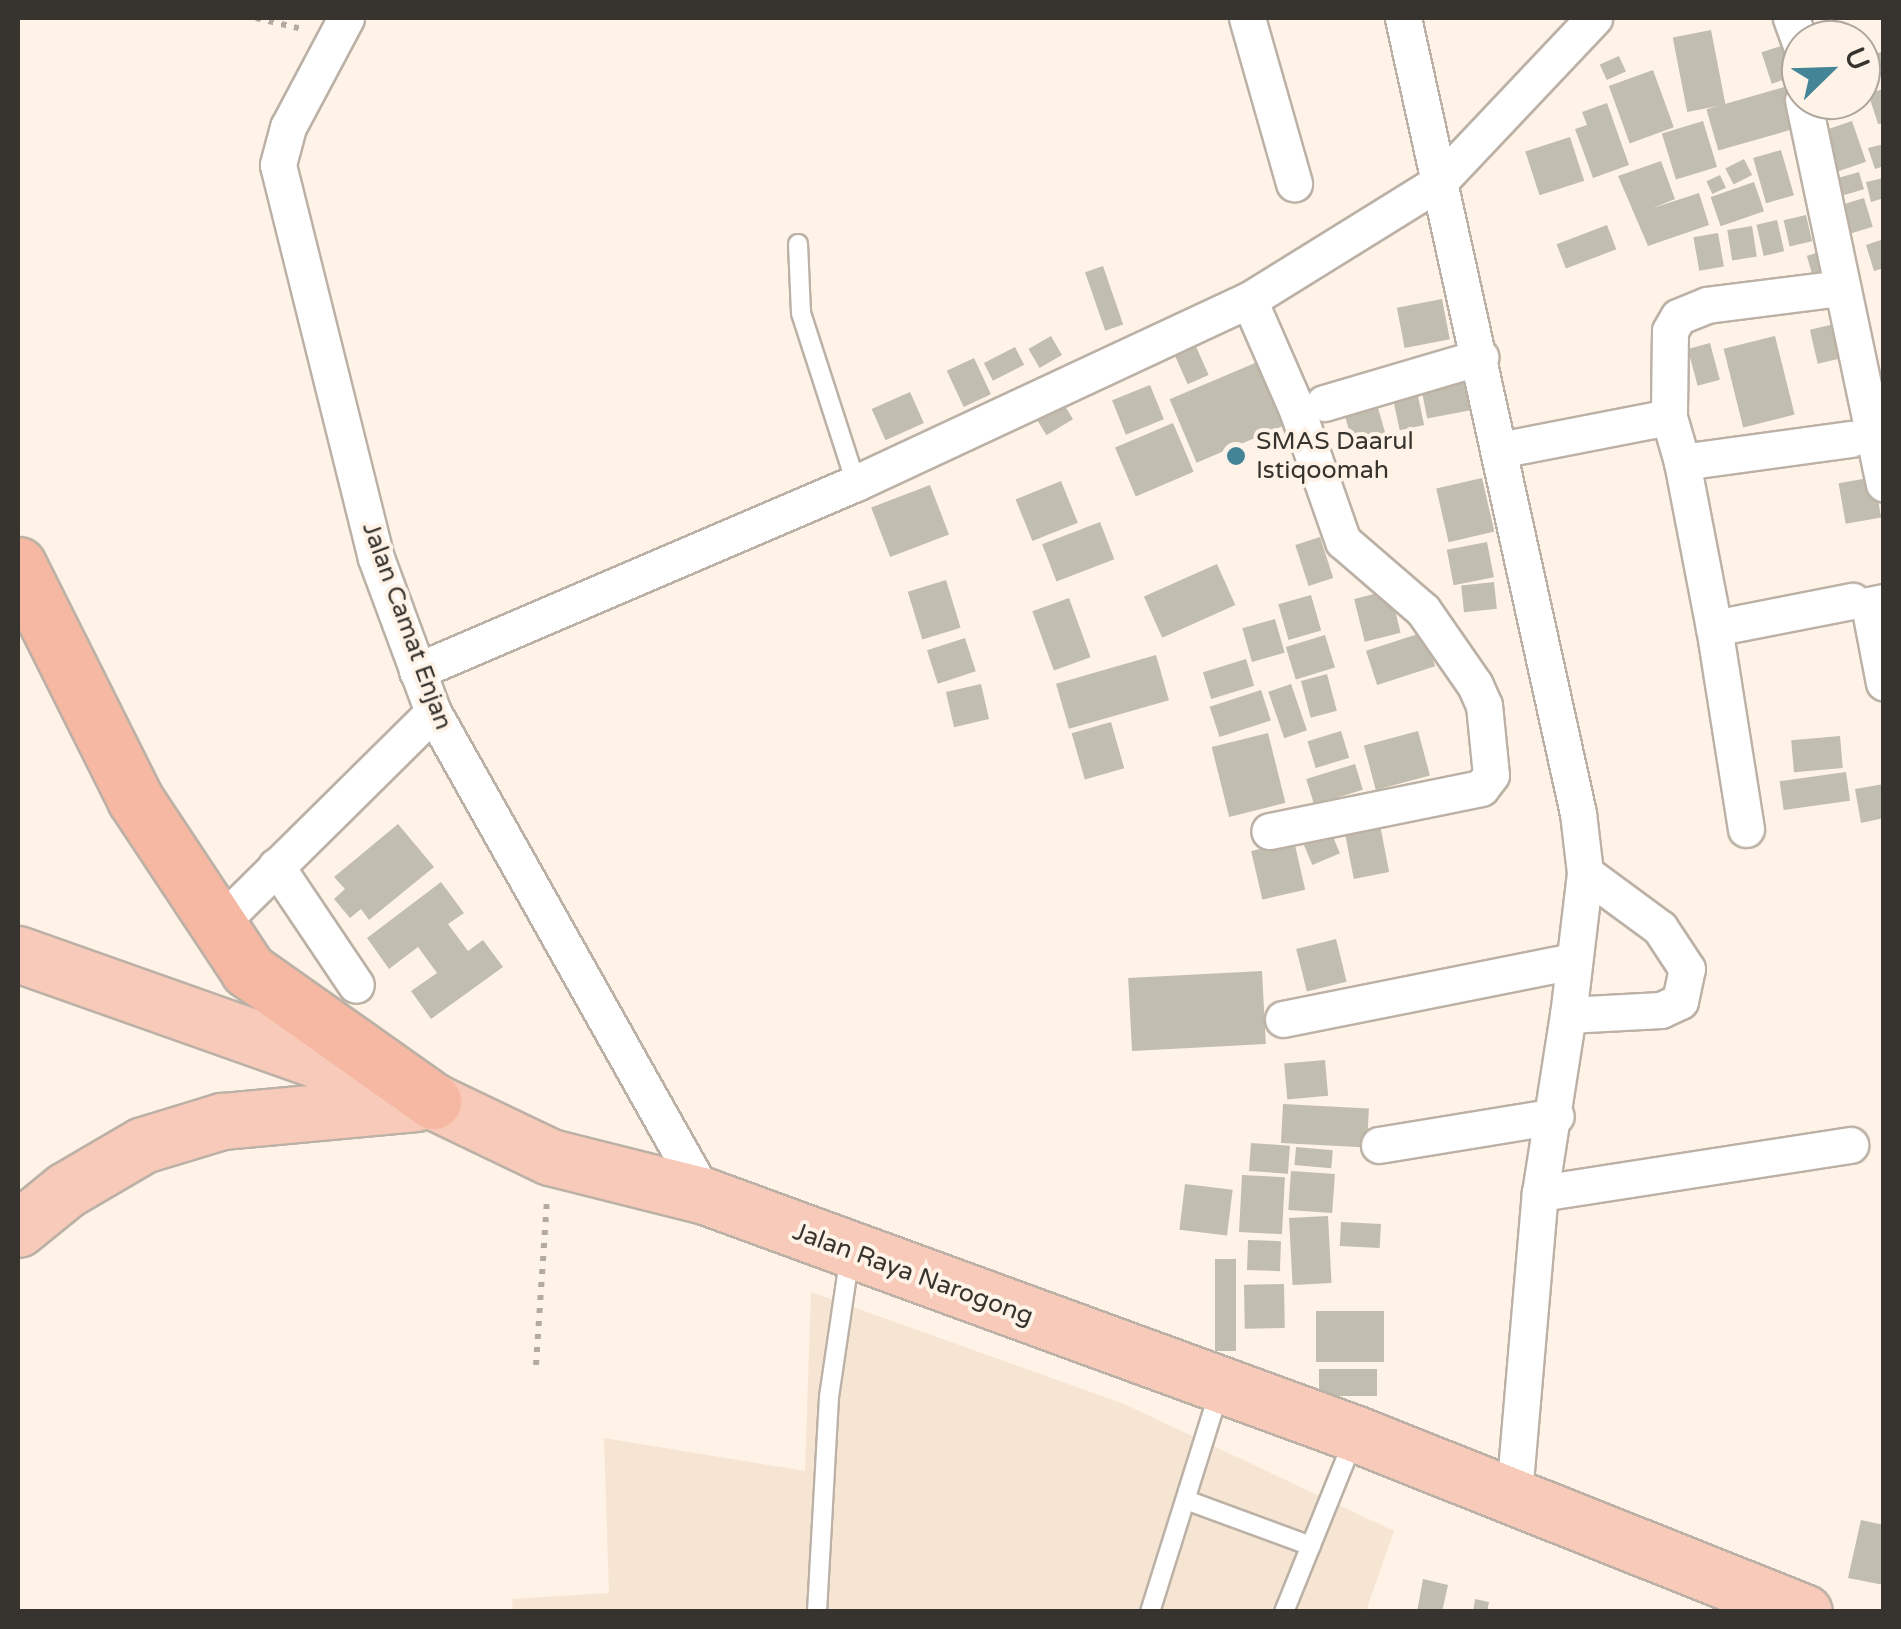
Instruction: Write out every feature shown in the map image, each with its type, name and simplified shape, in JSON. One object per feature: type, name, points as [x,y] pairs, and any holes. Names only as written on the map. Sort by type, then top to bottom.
[{"type":"highway","points":[[18,565],[136,799],[216,927],[272,989],[432,1101]]},
{"type":"main road","name":"Jalan Raya Narogong","points":[[18,954],[432,1101],[550,1157],[705,1196],[850,1254],[1356,1434],[1804,1612]]},
{"type":"main road","points":[[18,1230],[66,1190],[143,1145],[222,1122],[432,1101]]},
{"type":"street","points":[[1247,18],[1294,183]]},
{"type":"street","points":[[1403,18],[1578,813],[1586,873],[1572,961],[1556,1116],[1540,1193],[1514,1494]]},
{"type":"street","points":[[417,671],[856,483],[1249,300],[1440,182],[1591,19]]},
{"type":"street","name":"Jalan Camat Enjan","points":[[339,27],[288,127],[278,165],[280,195],[376,558],[433,712],[705,1196]]},
{"type":"street","points":[[1807,120],[1884,484]]},
{"type":"street","points":[[1746,828],[1714,628],[1682,462],[1669,417],[1670,330],[1678,317],[1707,305],[1825,290]]},
{"type":"street","points":[[1249,300],[1349,552],[1424,610],[1475,684],[1484,705],[1491,775],[1481,788],[1269,831]]},
{"type":"street","points":[[1324,402],[1480,357]]},
{"type":"street","points":[[1498,450],[1669,417]]},
{"type":"street","points":[[1682,462],[1850,439]]},
{"type":"street","points":[[1714,628],[1868,602],[1884,683]]},
{"type":"street","points":[[216,927],[433,712]]},
{"type":"street","points":[[276,866],[356,985]]},
{"type":"street","points":[[1568,1015],[1661,1010],[1680,1001],[1686,970],[1660,928],[1586,873]]},
{"type":"street","points":[[1284,1019],[1572,961]]},
{"type":"street","points":[[1379,1145],[1556,1116]]},
{"type":"street","points":[[1540,1193],[1850,1144]]},
{"type":"lane","points":[[798,244],[801,313],[856,483]]},
{"type":"lane","points":[[817,1612],[829,1397],[850,1254]]},
{"type":"lane","points":[[1150,1612],[1220,1385]]},
{"type":"lane","points":[[1284,1612],[1356,1434]]},
{"type":"lane","points":[[1186,1500],[1312,1546]]},
{"type":"path","points":[[256,18],[339,27]]},
{"type":"path","points":[[536,1364],[550,1157]]},
{"type":"shaded area","points":[[811,1292],[1124,1404],[1394,1531],[1366,1611],[513,1612],[512,1599],[609,1593],[604,1438],[805,1471]]},
{"type":"building","points":[[1711,30],[1726,105],[1687,112],[1673,37]]},
{"type":"building","points":[[1781,46],[1781,81],[1772,84],[1761,52]]},
{"type":"building","points":[[1881,52],[1884,52],[1881,74]]},
{"type":"building","points":[[1619,56],[1626,72],[1607,80],[1600,65]]},
{"type":"building","points":[[1653,70],[1674,127],[1630,143],[1609,86]]},
{"type":"building","points":[[1781,88],[1781,120],[1801,120],[1803,126],[1718,151],[1706,109]]},
{"type":"building","points":[[1884,89],[1884,123],[1878,124],[1877,120],[1881,120]]},
{"type":"building","points":[[1607,103],[1629,165],[1593,178],[1575,129],[1587,125],[1582,112]]},
{"type":"building","points":[[1703,121],[1717,167],[1676,179],[1662,134]]},
{"type":"building","points":[[1852,121],[1866,162],[1828,175],[1814,134]]},
{"type":"building","points":[[1570,137],[1584,181],[1540,195],[1525,152]]},
{"type":"building","points":[[1884,144],[1884,166],[1875,169],[1868,148]]},
{"type":"building","points":[[1781,150],[1794,195],[1766,203],[1753,158]]},
{"type":"building","points":[[1744,159],[1752,175],[1733,185],[1725,169]]},
{"type":"building","points":[[1661,161],[1675,199],[1653,208],[1699,193],[1709,225],[1648,246],[1618,176]]},
{"type":"building","points":[[1859,172],[1864,189],[1832,198],[1827,181]]},
{"type":"building","points":[[1720,175],[1726,188],[1712,194],[1706,181]]},
{"type":"building","points":[[1884,178],[1884,198],[1871,202],[1866,182]]},
{"type":"building","points":[[1754,182],[1764,211],[1721,226],[1711,197]]},
{"type":"building","points":[[1864,198],[1873,227],[1845,235],[1836,206]]},
{"type":"building","points":[[1806,215],[1812,241],[1790,246],[1784,220]]},
{"type":"building","points":[[1777,220],[1784,251],[1764,256],[1757,225]]},
{"type":"building","points":[[1607,225],[1616,249],[1566,269],[1557,244]]},
{"type":"building","points":[[1752,226],[1757,257],[1732,261],[1727,230]]},
{"type":"building","points":[[1718,233],[1724,266],[1699,271],[1693,237]]},
{"type":"building","points":[[1884,239],[1884,268],[1874,271],[1866,245]]},
{"type":"building","points":[[1827,250],[1834,274],[1814,280],[1807,256]]},
{"type":"building","points":[[1103,266],[1123,325],[1105,331],[1085,272]]},
{"type":"building","points":[[1442,299],[1450,339],[1405,348],[1397,308]]},
{"type":"building","points":[[1843,322],[1851,356],[1818,364],[1810,330]]},
{"type":"building","points":[[1051,336],[1062,355],[1039,368],[1028,349]]},
{"type":"building","points":[[1775,336],[1795,415],[1743,427],[1724,349]]},
{"type":"building","points":[[1194,342],[1209,375],[1188,384],[1173,351]]},
{"type":"building","points":[[1710,343],[1720,380],[1698,386],[1688,349]]},
{"type":"building","points":[[1015,347],[1024,365],[993,381],[984,363]]},
{"type":"building","points":[[1269,357],[1296,421],[1197,463],[1170,399]]},
{"type":"building","points":[[974,358],[991,394],[964,407],[947,371]]},
{"type":"building","points":[[1468,377],[1474,409],[1427,419],[1421,386]]},
{"type":"building","points":[[1415,382],[1424,425],[1400,430],[1391,387]]},
{"type":"building","points":[[1150,385],[1164,419],[1126,435],[1112,400]]},
{"type":"building","points":[[1056,391],[1073,419],[1046,435],[1029,407]]},
{"type":"building","points":[[910,392],[924,423],[885,440],[872,409]]},
{"type":"building","points":[[1374,394],[1386,437],[1354,447],[1341,403]]},
{"type":"building","points":[[1173,423],[1194,472],[1136,496],[1115,448]]},
{"type":"building","points":[[1874,477],[1881,517],[1846,524],[1839,483]]},
{"type":"building","points":[[1482,478],[1494,532],[1449,542],[1436,489]]},
{"type":"building","points":[[1061,481],[1078,523],[1032,541],[1016,499]]},
{"type":"building","points":[[930,485],[949,534],[890,557],[871,508]]},
{"type":"building","points":[[1100,522],[1114,559],[1056,582],[1042,544]]},
{"type":"building","points":[[1320,537],[1333,578],[1309,586],[1295,545]]},
{"type":"building","points":[[1487,542],[1494,577],[1454,585],[1447,550]]},
{"type":"building","points":[[1217,564],[1235,605],[1162,638],[1144,597]]},
{"type":"building","points":[[946,580],[961,628],[922,640],[908,592]]},
{"type":"building","points":[[1494,582],[1497,609],[1464,612],[1461,585]]},
{"type":"building","points":[[1390,590],[1401,633],[1365,642],[1354,599]]},
{"type":"building","points":[[1311,595],[1321,631],[1289,640],[1278,604]]},
{"type":"building","points":[[1069,598],[1091,657],[1054,671],[1032,611]]},
{"type":"building","points":[[1275,619],[1285,653],[1252,662],[1242,628]]},
{"type":"building","points":[[1424,632],[1435,666],[1377,685],[1366,651]]},
{"type":"building","points":[[1325,635],[1335,668],[1296,680],[1286,647]]},
{"type":"building","points":[[965,638],[976,671],[938,684],[927,650]]},
{"type":"building","points":[[1156,655],[1169,700],[1069,729],[1056,684]]},
{"type":"building","points":[[1246,659],[1254,686],[1211,699],[1203,672]]},
{"type":"building","points":[[1327,674],[1337,711],[1311,718],[1301,681]]},
{"type":"building","points":[[981,684],[989,719],[954,727],[946,692]]},
{"type":"building","points":[[1291,684],[1307,730],[1284,738],[1268,692]]},
{"type":"building","points":[[1261,690],[1271,720],[1220,737],[1210,707]]},
{"type":"building","points":[[1111,722],[1124,768],[1085,779],[1072,733]]},
{"type":"building","points":[[1341,731],[1349,758],[1316,768],[1308,741]]},
{"type":"building","points":[[1418,731],[1430,775],[1376,790],[1364,745]]},
{"type":"building","points":[[1268,733],[1285,803],[1229,817],[1212,747]]},
{"type":"building","points":[[1840,736],[1843,768],[1794,772],[1791,740]]},
{"type":"building","points":[[1355,764],[1363,790],[1314,805],[1306,779]]},
{"type":"building","points":[[1846,772],[1850,801],[1784,810],[1780,781]]},
{"type":"building","points":[[1884,784],[1884,818],[1861,823],[1855,789]]},
{"type":"building","points":[[398,824],[434,867],[369,920],[361,909],[350,918],[334,899],[345,889],[334,877]]},
{"type":"building","points":[[1380,825],[1389,872],[1354,879],[1345,832]]},
{"type":"building","points":[[1331,832],[1340,853],[1312,865],[1303,844]]},
{"type":"building","points":[[1294,841],[1305,890],[1262,900],[1251,851]]},
{"type":"building","points":[[441,882],[464,913],[448,924],[468,951],[483,940],[503,967],[431,1019],[411,991],[437,973],[418,947],[389,969],[367,938]]},
{"type":"building","points":[[1336,939],[1347,982],[1307,992],[1296,949]]},
{"type":"building","points":[[1262,971],[1266,1044],[1132,1051],[1128,978]]},
{"type":"building","points":[[1325,1060],[1328,1096],[1287,1099],[1284,1064]]},
{"type":"building","points":[[1283,1104],[1369,1109],[1367,1147],[1281,1143]]},
{"type":"building","points":[[1251,1143],[1290,1146],[1288,1174],[1249,1171]]},
{"type":"building","points":[[1296,1147],[1333,1150],[1331,1168],[1294,1165]]},
{"type":"building","points":[[1291,1171],[1335,1174],[1332,1213],[1288,1210]]},
{"type":"building","points":[[1242,1175],[1285,1177],[1282,1234],[1239,1232]]},
{"type":"building","points":[[1185,1184],[1233,1190],[1227,1236],[1179,1230]]},
{"type":"building","points":[[1328,1216],[1332,1283],[1293,1285],[1289,1218]]},
{"type":"building","points":[[1341,1222],[1381,1224],[1380,1248],[1340,1246]]},
{"type":"building","points":[[1248,1240],[1281,1241],[1280,1271],[1247,1270]]},
{"type":"building","points":[[1215,1259],[1236,1259],[1236,1351],[1215,1351]]},
{"type":"building","points":[[1284,1284],[1285,1328],[1245,1329],[1244,1285]]},
{"type":"building","points":[[1316,1311],[1384,1311],[1384,1362],[1316,1362]]},
{"type":"building","points":[[1319,1369],[1377,1369],[1377,1396],[1319,1396]]},
{"type":"building","points":[[1861,1520],[1884,1525],[1884,1585],[1848,1578]]},
{"type":"building","points":[[1423,1579],[1448,1585],[1442,1612],[1417,1612]]},
{"type":"building","points":[[1475,1599],[1489,1602],[1487,1612],[1473,1612]]},
{"type":"place","name":"SMAS Daarul Istiqoomah","points":[[1236,456]]}]
